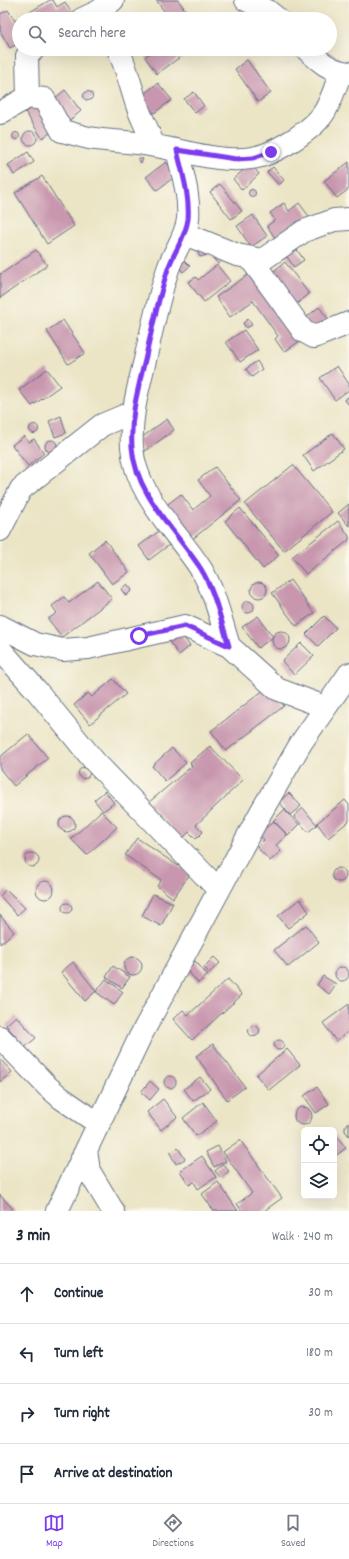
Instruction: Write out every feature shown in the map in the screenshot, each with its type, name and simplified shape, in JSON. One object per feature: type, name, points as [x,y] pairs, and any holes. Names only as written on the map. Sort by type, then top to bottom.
[{"type":"street","points":[[246,0],[259,5],[268,12]]},
{"type":"street","points":[[27,56],[28,97]]},
{"type":"street","points":[[122,56],[125,63],[136,104],[148,128],[153,145]]},
{"type":"street","points":[[0,113],[28,97],[44,99],[62,130],[89,138],[153,145],[236,159],[253,158],[271,152],[295,138],[324,113],[345,72],[323,64],[314,56]]},
{"type":"street","points":[[177,150],[187,197],[188,218],[185,234],[170,263],[159,298],[133,412],[132,447],[136,469],[150,498],[202,570],[213,595],[229,646]]},
{"type":"street","points":[[185,234],[237,255],[262,260],[304,231],[334,220],[349,219]]},
{"type":"street","points":[[250,258],[303,331],[314,337],[349,323]]},
{"type":"street","points":[[0,530],[21,489],[102,425],[133,412]]},
{"type":"street","points":[[0,626],[35,644],[63,650],[88,648],[185,626],[229,646],[277,689],[325,707]]},
{"type":"street","points":[[0,649],[37,691],[95,762],[219,890]]},
{"type":"street","points":[[57,1211],[140,1038],[219,890],[301,742],[349,674]]},
{"type":"street","points":[[0,1037],[47,1086],[61,1098],[99,1124]]},
{"type":"street","points":[[86,1150],[89,1171],[113,1211]]},
{"type":"building","points":[[50,0],[53,0],[57,7],[65,2],[71,12],[30,12]]},
{"type":"building","points":[[156,0],[178,0],[187,12],[165,12]]},
{"type":"building","points":[[8,10],[12,16],[12,47],[10,48],[0,31],[0,14]]},
{"type":"building","points":[[146,56],[181,56],[157,74],[145,57]]},
{"type":"building","points":[[247,60],[271,93],[258,102],[235,69]]},
{"type":"building","points":[[158,83],[172,100],[154,113],[141,96]]},
{"type":"building","points":[[65,90],[81,111],[65,124],[49,103]]},
{"type":"building","points":[[88,91],[93,96],[88,101],[83,96]]},
{"type":"building","points":[[194,92],[204,106],[195,113],[184,99]]},
{"type":"building","points":[[36,99],[55,130],[42,138],[22,107]]},
{"type":"building","points":[[27,131],[33,131],[37,135],[37,141],[33,145],[27,145],[23,141],[23,135]]},
{"type":"building","points":[[16,132],[19,133],[19,139],[16,140],[13,139],[12,136],[13,133]]},
{"type":"building","points":[[28,152],[34,162],[14,175],[8,165]]},
{"type":"building","points":[[138,159],[143,159],[141,163]]},
{"type":"building","points":[[166,162],[177,175],[157,190],[146,177]]},
{"type":"building","points":[[349,162],[349,189],[337,198],[324,181]]},
{"type":"building","points":[[251,164],[259,174],[242,190],[233,179]]},
{"type":"building","points":[[273,167],[284,180],[279,185],[267,172]]},
{"type":"building","points":[[42,176],[74,226],[47,244],[15,193]]},
{"type":"building","points":[[220,184],[242,211],[231,219],[210,192]]},
{"type":"building","points":[[252,189],[255,190],[255,196],[252,197],[249,196],[248,193],[249,190]]},
{"type":"building","points":[[284,203],[289,211],[299,203],[311,219],[278,242],[267,226],[275,220],[270,213]]},
{"type":"building","points":[[253,215],[267,236],[251,247],[237,226]]},
{"type":"building","points":[[293,244],[304,260],[294,267],[283,251]]},
{"type":"building","points":[[199,249],[208,252],[207,255],[200,257],[198,253]]},
{"type":"building","points":[[36,250],[47,265],[0,298],[0,273],[1,274]]},
{"type":"building","points":[[211,255],[224,259],[218,264]]},
{"type":"building","points":[[185,261],[190,266],[183,272],[178,266]]},
{"type":"building","points":[[285,262],[309,294],[293,307],[269,275]]},
{"type":"building","points":[[217,265],[230,281],[204,302],[188,282],[196,277],[198,280]]},
{"type":"building","points":[[255,270],[303,339],[284,352],[275,339],[278,336],[253,301],[230,317],[216,297]]},
{"type":"building","points":[[319,307],[329,320],[313,332],[303,320]]},
{"type":"building","points":[[248,319],[252,325],[246,328],[243,323]]},
{"type":"building","points":[[63,320],[85,353],[68,364],[47,331]]},
{"type":"building","points":[[244,330],[258,350],[240,362],[226,342]]},
{"type":"building","points":[[257,361],[262,369],[252,377],[246,369]]},
{"type":"building","points":[[337,366],[349,384],[349,390],[335,400],[320,378]]},
{"type":"building","points":[[47,369],[60,386],[32,406],[19,390]]},
{"type":"building","points":[[349,396],[349,405],[345,400]]},
{"type":"building","points":[[61,416],[66,433],[55,437],[49,421]]},
{"type":"building","points":[[167,419],[174,430],[144,452],[137,441]]},
{"type":"building","points":[[34,424],[39,429],[34,434],[29,429]]},
{"type":"building","points":[[333,433],[344,449],[314,471],[303,455]]},
{"type":"building","points":[[24,436],[29,442],[34,439],[44,453],[28,466],[12,445]]},
{"type":"building","points":[[51,440],[55,442],[57,446],[55,450],[51,452],[47,450],[45,446],[47,442]]},
{"type":"building","points":[[293,465],[332,512],[284,551],[245,504]]},
{"type":"building","points":[[215,467],[241,500],[190,541],[164,507],[181,494],[193,510],[210,496],[198,480]]},
{"type":"building","points":[[349,504],[349,526],[338,513]]},
{"type":"building","points":[[240,508],[279,555],[263,569],[225,521]]},
{"type":"building","points":[[338,521],[349,536],[349,540],[306,574],[292,557]]},
{"type":"building","points":[[159,531],[169,545],[149,560],[139,546]]},
{"type":"building","points":[[105,540],[129,572],[112,584],[89,553]]},
{"type":"building","points":[[290,580],[314,613],[296,626],[272,593]]},
{"type":"building","points":[[98,581],[112,599],[62,637],[48,619],[57,613],[52,606],[64,597],[69,603]]},
{"type":"building","points":[[256,582],[262,582],[267,587],[265,596],[262,598],[256,598],[251,593],[251,587]]},
{"type":"building","points":[[127,584],[132,590],[126,596],[121,589]]},
{"type":"building","points":[[246,601],[250,601],[254,607],[250,613],[246,613],[242,609],[242,605]]},
{"type":"building","points":[[258,616],[273,637],[258,648],[242,627]]},
{"type":"building","points":[[324,616],[336,628],[318,646],[306,634]]},
{"type":"building","points":[[177,629],[190,646],[179,655],[166,637]]},
{"type":"building","points":[[281,631],[287,634],[290,640],[287,646],[281,649],[275,646],[272,640],[275,634]]},
{"type":"building","points":[[301,643],[314,656],[294,675],[282,661]]},
{"type":"building","points":[[113,679],[126,694],[90,724],[74,705],[88,693],[92,697]]},
{"type":"building","points":[[269,686],[284,706],[226,751],[211,731]]},
{"type":"building","points":[[28,734],[48,758],[14,786],[0,769],[0,757]]},
{"type":"building","points":[[210,746],[243,780],[196,825],[203,832],[196,839],[189,832],[182,839],[148,803],[192,766],[190,763]]},
{"type":"building","points":[[172,748],[186,763],[165,781],[152,766]]},
{"type":"building","points":[[84,767],[88,769],[90,773],[88,777],[84,779],[80,777],[78,773],[80,769]]},
{"type":"building","points":[[105,791],[114,803],[103,811],[94,800]]},
{"type":"building","points":[[289,793],[301,806],[290,815],[279,802]]},
{"type":"building","points":[[345,800],[349,805],[349,821],[328,838],[317,823]]},
{"type":"building","points":[[303,808],[317,825],[308,832],[294,816]]},
{"type":"building","points":[[284,810],[299,824],[288,835],[273,821]]},
{"type":"building","points":[[101,811],[117,827],[87,855],[71,839]]},
{"type":"building","points":[[64,816],[70,816],[75,821],[73,830],[70,832],[64,832],[59,827],[59,821]]},
{"type":"building","points":[[274,821],[287,835],[276,845],[281,851],[270,861],[257,847],[264,840],[259,834]]},
{"type":"building","points":[[137,838],[190,874],[173,898],[157,886],[161,880],[125,855]]},
{"type":"building","points":[[32,853],[37,855],[39,860],[37,865],[32,867],[27,865],[25,860],[27,855]]},
{"type":"building","points":[[336,868],[342,868],[346,872],[346,878],[342,882],[336,882],[332,878],[332,872]]},
{"type":"building","points":[[45,881],[51,884],[54,890],[51,896],[45,899],[39,896],[36,890],[39,884]]},
{"type":"building","points":[[6,889],[25,908],[17,915],[0,896]]},
{"type":"building","points":[[153,894],[173,903],[161,926],[142,916]]},
{"type":"building","points":[[300,899],[309,912],[288,928],[278,916]]},
{"type":"building","points":[[67,903],[72,908],[67,913],[62,908]]},
{"type":"building","points":[[0,915],[14,932],[0,944]]},
{"type":"building","points":[[306,925],[319,942],[288,967],[274,950]]},
{"type":"building","points":[[129,957],[137,957],[142,962],[140,973],[137,975],[129,975],[124,970],[124,962]]},
{"type":"building","points":[[214,957],[220,963],[209,973],[204,967]]},
{"type":"building","points":[[195,961],[208,975],[198,983],[186,969]]},
{"type":"building","points":[[73,962],[96,991],[85,1001],[61,972]]},
{"type":"building","points":[[113,966],[130,977],[122,988],[106,977]]},
{"type":"building","points":[[342,967],[347,969],[349,974],[347,979],[342,981],[337,979],[335,974],[337,969]]},
{"type":"building","points":[[323,976],[336,984],[329,994],[317,985]]},
{"type":"building","points":[[106,979],[123,992],[114,1005],[96,992]]},
{"type":"building","points":[[228,979],[242,995],[192,1040],[173,1019],[183,1010],[188,1015]]},
{"type":"building","points":[[349,1004],[349,1031],[336,1041],[323,1023]]},
{"type":"building","points":[[16,1016],[36,1038],[25,1047],[6,1025]]},
{"type":"building","points":[[254,1025],[258,1027],[260,1031],[258,1035],[254,1037],[250,1035],[248,1031],[250,1027]]},
{"type":"building","points":[[277,1040],[281,1040],[283,1041],[283,1049],[277,1050],[274,1047],[274,1043]]},
{"type":"building","points":[[213,1044],[245,1087],[227,1100],[196,1056]]},
{"type":"building","points":[[287,1049],[300,1065],[269,1090],[256,1075]]},
{"type":"building","points":[[0,1059],[12,1072],[0,1082]]},
{"type":"building","points":[[170,1076],[174,1078],[176,1082],[174,1086],[170,1088],[166,1086],[164,1082],[166,1078]]},
{"type":"building","points":[[200,1077],[210,1089],[193,1101],[184,1089]]},
{"type":"building","points":[[150,1081],[159,1089],[150,1100],[141,1092]]},
{"type":"building","points":[[317,1087],[329,1104],[316,1113],[304,1096]]},
{"type":"building","points":[[163,1099],[177,1117],[161,1130],[147,1112]]},
{"type":"building","points":[[203,1102],[217,1121],[196,1136],[183,1118]]},
{"type":"building","points":[[303,1107],[309,1110],[312,1116],[309,1122],[303,1125],[297,1122],[294,1116],[297,1110]]},
{"type":"building","points":[[349,1122],[349,1136],[345,1131],[345,1127]]},
{"type":"building","points":[[337,1137],[346,1148],[337,1155]]},
{"type":"building","points":[[240,1140],[282,1198],[264,1211],[242,1211],[237,1204],[252,1193],[223,1152]]},
{"type":"building","points":[[218,1146],[226,1161],[214,1167],[206,1152]]},
{"type":"building","points":[[178,1148],[185,1159],[176,1164],[170,1153]]},
{"type":"building","points":[[202,1156],[216,1177],[198,1189],[194,1182],[189,1185],[180,1171]]},
{"type":"building","points":[[223,1164],[229,1171],[221,1178],[215,1171]]},
{"type":"building","points":[[218,1182],[238,1211],[214,1211],[202,1194]]},
{"type":"building","points":[[0,1195],[13,1209],[11,1211],[0,1211]]},
{"type":"route","points":[[139,636],[185,626],[208,638],[219,640],[229,646],[213,595],[202,570],[150,498],[136,469],[132,447],[133,412],[159,298],[170,263],[185,234],[188,218],[187,197],[177,150],[208,156],[236,159],[253,158],[271,152]]}]
